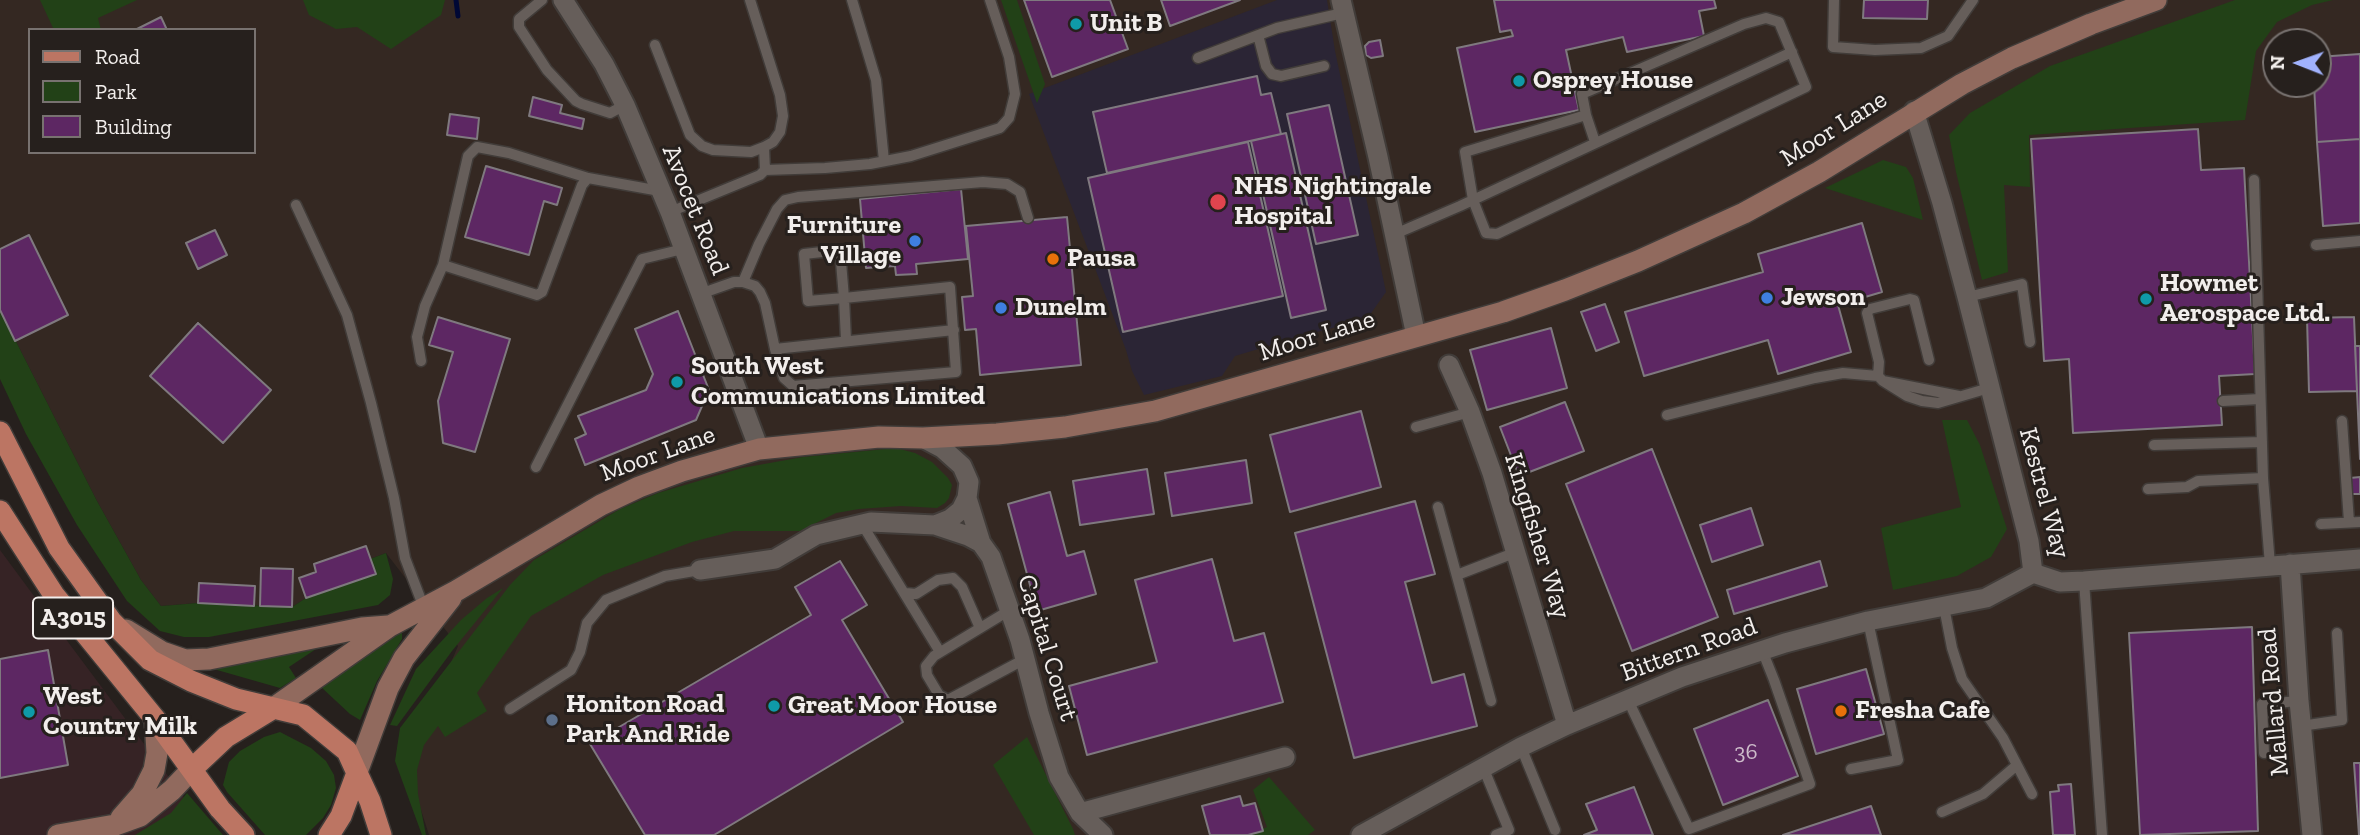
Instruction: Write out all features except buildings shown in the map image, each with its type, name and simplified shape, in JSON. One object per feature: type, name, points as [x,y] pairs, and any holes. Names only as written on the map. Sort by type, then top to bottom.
[{"type":"main road","name":"Moor Lane","points":[[272,709],[390,626],[456,591],[601,505],[682,471],[759,449],[866,438],[923,438],[1065,427],[1155,411],[1541,299],[1666,249],[1795,186],[1914,111],[2012,58],[2156,0]]},
{"type":"main road","name":"A3015","points":[[0,432],[59,548],[113,622],[150,660],[225,695],[272,709]]},
{"type":"main road","name":"A3015","points":[[0,511],[54,595],[192,769]]},
{"type":"main road","name":"Moor Lane","points":[[357,773],[388,688],[404,658],[456,591]]},
{"type":"main road","points":[[113,622],[162,652],[185,660],[209,659],[362,628],[390,626]]},
{"type":"main road","points":[[58,835],[115,825],[141,816],[226,737],[272,709],[303,715],[347,751],[370,801],[381,835]]},
{"type":"main road","points":[[115,825],[142,794],[152,777],[157,753],[155,719]]},
{"type":"main road","points":[[192,769],[220,809],[244,835]]},
{"type":"main road","points":[[329,835],[341,816],[357,773]]},
{"type":"street","name":"Avocet Road","points":[[563,0],[604,64],[625,105],[670,212],[759,449]]},
{"type":"street","points":[[1342,6],[1416,336]]},
{"type":"street","name":"Kestrel Way","points":[[1914,111],[1967,297],[2029,541],[2034,573],[2060,582],[2084,581],[2360,559]]},
{"type":"street","name":"Kingfisher Way","points":[[1449,365],[1470,412],[1492,473],[1567,725]]},
{"type":"street","name":"Capital Court","points":[[923,438],[942,448],[962,466],[968,482],[967,498],[981,543],[991,557],[1010,610],[1059,777],[1080,813],[1103,835]]},
{"type":"street","points":[[935,525],[950,519],[961,510],[967,498]]},
{"type":"street","points":[[700,570],[775,559],[816,535],[871,522],[935,525],[981,543]]},
{"type":"street","name":"Mallard Road","points":[[2280,564],[2299,701],[2312,835]]},
{"type":"street","name":"Bittern Road","points":[[1361,835],[1381,829],[1483,766],[1521,747],[1682,677],[1762,650],[1868,621],[1986,598],[2034,573]]},
{"type":"street","points":[[1080,813],[1285,757]]},
{"type":"street","points":[[370,801],[393,835]]},
{"type":"lane","points":[[542,0],[519,19],[519,27],[547,71],[582,104],[610,113],[625,105]]},
{"type":"lane","points":[[655,45],[682,118],[696,141],[713,150],[751,152],[764,147],[773,142],[780,132],[783,116],[780,95],[750,0]]},
{"type":"lane","points":[[852,0],[876,80],[884,161]]},
{"type":"lane","points":[[670,212],[760,175],[765,170],[825,168],[884,161],[911,156],[1000,128],[1009,118],[1014,94],[1009,57],[989,0]]},
{"type":"lane","points":[[1834,0],[1833,47],[1875,50],[1921,48],[1948,36],[1973,0]]},
{"type":"lane","points":[[1198,58],[1342,6]]},
{"type":"lane","points":[[1586,115],[1465,152],[1473,200],[1486,233],[1497,234],[1805,87],[1779,22],[1766,18],[1744,24],[1582,94],[1595,142]]},
{"type":"lane","points":[[1258,35],[1266,66],[1272,74],[1281,76],[1324,66]]},
{"type":"lane","points":[[1395,234],[1792,52]]},
{"type":"lane","points":[[421,361],[416,337],[425,306],[443,265],[468,156],[477,147],[509,153],[588,178],[661,191]]},
{"type":"lane","points":[[764,147],[765,170]]},
{"type":"lane","points":[[443,265],[537,295],[542,292],[582,185],[588,178]]},
{"type":"lane","points":[[2254,180],[2263,478],[2280,564]]},
{"type":"lane","points":[[743,282],[777,209],[785,200],[798,197],[984,182],[1007,184],[1020,192],[1028,218]]},
{"type":"lane","points":[[296,205],[347,315],[375,416],[405,558],[424,608]]},
{"type":"lane","points":[[2316,244],[2360,241]]},
{"type":"lane","points":[[536,467],[642,259],[682,249]]},
{"type":"lane","points":[[700,294],[734,282],[755,286],[760,292],[784,378],[793,386],[956,372],[950,288],[844,298],[808,301],[804,254],[840,250],[844,298],[846,340]]},
{"type":"lane","points":[[1967,297],[2022,284],[2030,342]]},
{"type":"lane","points":[[1880,378],[1867,313],[1870,309],[1914,300],[1929,360]]},
{"type":"lane","points":[[775,349],[954,330]]},
{"type":"lane","points":[[1667,415],[1843,373],[1880,378],[1907,396],[1922,401],[1938,402],[1989,387]]},
{"type":"lane","points":[[2223,401],[2260,399]]},
{"type":"lane","points":[[1416,426],[1470,412]]},
{"type":"lane","points":[[2321,524],[2354,522],[2342,421]]},
{"type":"lane","points":[[2154,445],[2262,442]]},
{"type":"lane","points":[[2148,489],[2187,487],[2198,481],[2263,478]]},
{"type":"lane","points":[[1438,507],[1491,701]]},
{"type":"lane","points":[[862,524],[940,652]]},
{"type":"lane","points":[[1457,575],[1514,553]]},
{"type":"lane","points":[[510,709],[571,670],[580,652],[587,623],[606,600],[665,576],[700,570]]},
{"type":"lane","points":[[906,593],[916,594],[938,580],[953,578],[962,587],[981,628]]},
{"type":"lane","points":[[2084,581],[2102,835]]},
{"type":"lane","points":[[1944,607],[1952,648],[1962,679],[2003,738],[2032,794]]},
{"type":"lane","points":[[1010,610],[929,660],[927,675],[939,695],[948,700],[1025,659]]},
{"type":"lane","points":[[1851,769],[1898,760],[1868,621]]},
{"type":"lane","points":[[2301,726],[2342,720],[2337,633]]},
{"type":"lane","points":[[1628,699],[1689,829],[1701,825],[1810,784],[1762,650]]},
{"type":"lane","points":[[2264,753],[2262,705],[2299,701]]},
{"type":"lane","points":[[1521,747],[1555,830]]},
{"type":"lane","points":[[1942,812],[1983,794],[2017,765]]},
{"type":"lane","points":[[1483,766],[1508,830],[1496,835]]},
{"type":"shaded area","points":[[0,0],[2360,0],[2360,835],[429,835],[407,766],[458,646],[386,553],[370,559],[376,574],[306,598],[292,607],[198,603],[161,606],[141,580],[97,501],[0,310]]},
{"type":"shaded area","name":"NHS Nightingale Hospital","points":[[1277,0],[1327,0],[1335,51],[1386,292],[1367,319],[1235,356],[1222,376],[1144,395],[1132,371],[1029,94]]},
{"type":"shaded area","points":[[0,550],[68,642],[212,835],[0,835]]},
{"type":"green space","points":[[40,0],[137,0],[98,18],[100,28],[53,28]]},
{"type":"green space","points":[[303,0],[445,0],[441,15],[391,49],[357,27],[336,29],[309,15]]},
{"type":"green space","points":[[1001,0],[1017,0],[1045,84],[1037,103]]},
{"type":"green space","points":[[2235,0],[2333,0],[2312,5],[2277,22],[2273,28],[2262,28],[2262,43],[2256,51],[2245,120],[2029,135],[2030,187],[2004,185],[2008,272],[1982,280],[1949,135],[1970,113],[2050,66]]},
{"type":"green space","points":[[1883,160],[1906,167],[1913,178],[1923,220],[1825,188]]},
{"type":"green space","points":[[0,310],[97,501],[141,580],[161,606],[198,603],[292,607],[306,598],[376,574],[370,559],[386,553],[393,579],[390,595],[378,605],[209,637],[184,637],[160,631],[127,601],[77,525],[26,434],[0,379]]},
{"type":"green space","points":[[1942,420],[1967,420],[1980,445],[2007,529],[1991,557],[1957,576],[1893,590],[1881,528],[1961,507]]},
{"type":"green space","points":[[896,448],[915,453],[932,462],[948,478],[952,485],[945,503],[937,508],[901,506],[859,509],[836,513],[800,531],[734,531],[692,542],[603,575],[531,616],[477,693],[487,711],[445,737],[438,726],[424,745],[417,770],[418,794],[426,835],[422,835],[395,761],[400,728],[510,585],[534,560],[620,509],[658,493],[742,468],[803,457]]},
{"type":"green space","points":[[503,588],[397,726],[390,725],[416,669],[461,620]]},
{"type":"green space","points":[[402,632],[402,639],[377,681],[360,720],[321,687]]},
{"type":"green space","points":[[328,641],[289,667],[296,678],[280,688],[210,668]]},
{"type":"green space","points":[[280,732],[311,748],[326,761],[334,775],[336,788],[331,805],[323,818],[306,835],[265,835],[223,785],[229,762],[240,751],[264,737]]},
{"type":"green space","points":[[1027,737],[1075,835],[1034,835],[993,765]]},
{"type":"green space","points":[[1269,777],[1315,830],[1308,835],[1250,835],[1267,827],[1253,790]]},
{"type":"green space","points":[[187,793],[223,835],[135,835],[171,813]]},
{"type":"waterway","points":[[456,0],[458,16]]},
{"type":"place","name":"Unit B","points":[[1076,24]]},
{"type":"place","name":"Osprey House","points":[[1519,81]]},
{"type":"place","name":"NHS Nightingale Hospital","points":[[1218,202]]},
{"type":"place","name":"Furniture Village","points":[[915,241]]},
{"type":"place","name":"Pausa","points":[[1053,259]]},
{"type":"place","name":"Jewson","points":[[1767,298]]},
{"type":"place","name":"Howmet Aerospace Ltd.","points":[[2146,299]]},
{"type":"place","name":"Dunelm","points":[[1001,308]]},
{"type":"place","name":"South West Communications Limited","points":[[677,382]]},
{"type":"place","name":"Great Moor House","points":[[774,706]]},
{"type":"place","name":"Fresha Cafe","points":[[1841,711]]},
{"type":"place","name":"West Country Milk","points":[[29,712]]},
{"type":"place","name":"Honiton Road Park And Ride","points":[[552,720]]}]
